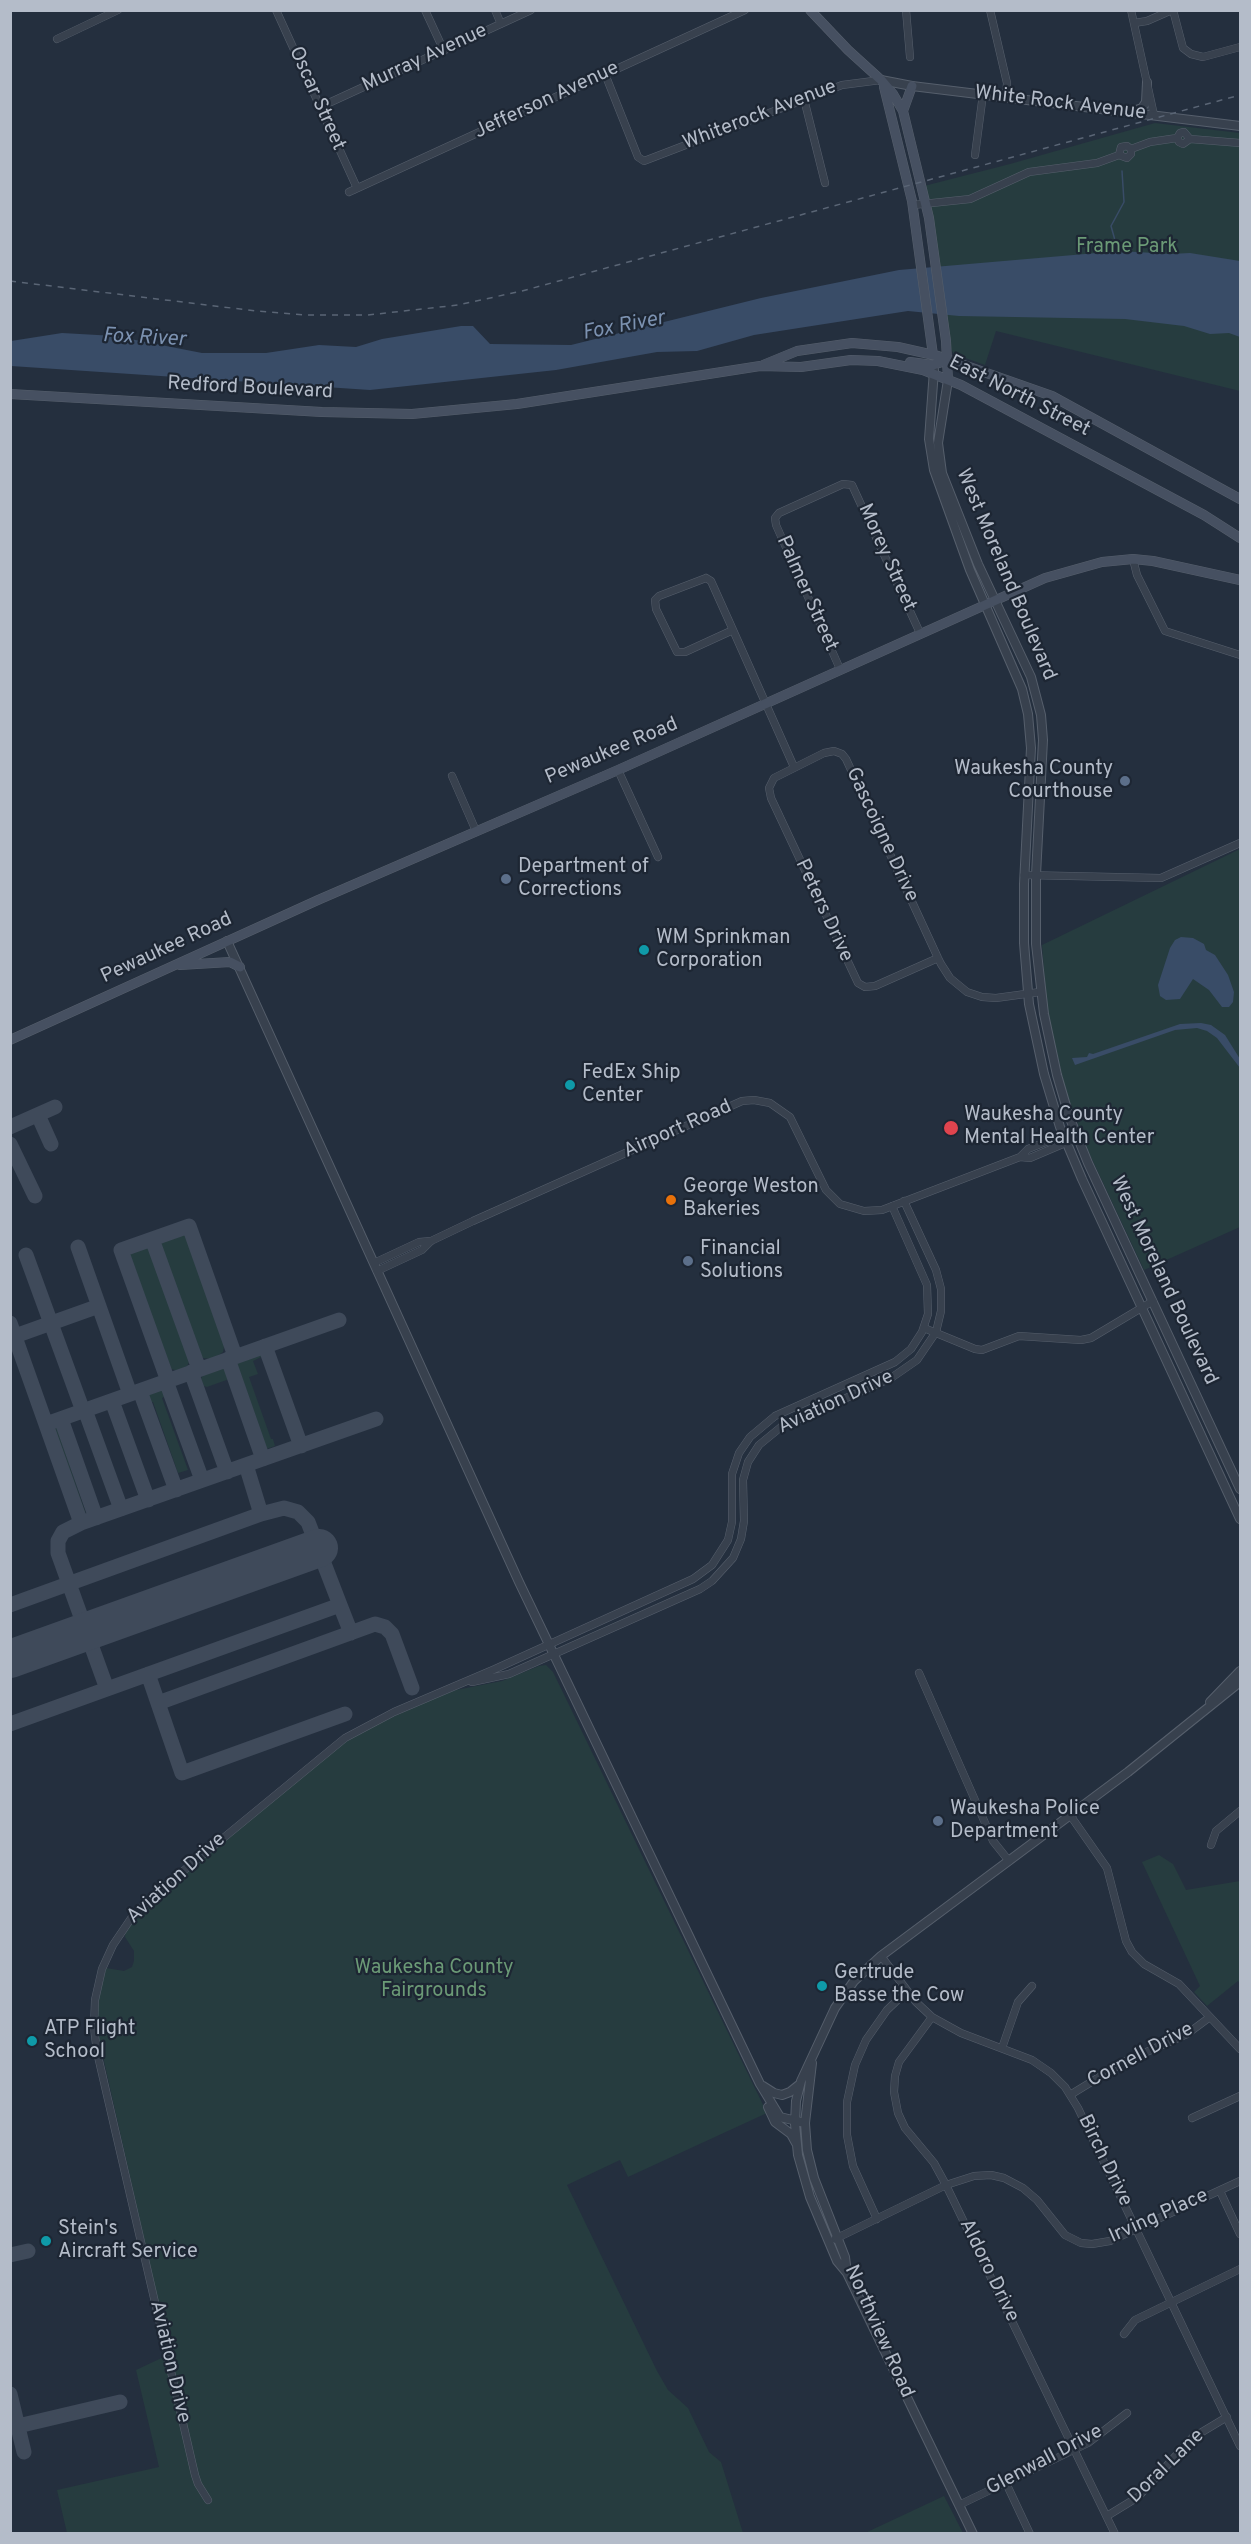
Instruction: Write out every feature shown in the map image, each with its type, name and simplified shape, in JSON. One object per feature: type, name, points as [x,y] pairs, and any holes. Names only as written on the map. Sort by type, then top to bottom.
[{"type":"main road","points":[[810,10],[848,50],[881,80],[903,111],[925,202],[928,265],[938,362]]},
{"type":"main road","points":[[881,80],[888,98],[901,152],[918,240],[928,265],[935,320],[923,344],[911,349]]},
{"type":"main road","points":[[903,111],[912,86]]},
{"type":"main road","points":[[901,152],[912,149]]},
{"type":"main road","name":"West Moreland Boulevard","points":[[935,320],[938,362],[948,380]]},
{"type":"main road","name":"East North Street","points":[[760,366],[797,351],[852,343],[911,349],[938,362],[948,380],[1204,515],[1240,538]]},
{"type":"main road","points":[[835,362],[853,356],[938,362],[1052,396],[1240,499]]},
{"type":"main road","name":"East North Street","points":[[487,408],[760,366],[801,367],[835,362],[878,361],[908,366],[938,362]]},
{"type":"main road","name":"Redford Boulevard","points":[[10,394],[356,413],[412,414],[487,408]]},
{"type":"main road","name":"Pewaukee Road","points":[[10,1040],[227,941],[766,705],[840,669],[1058,573],[1102,562],[1133,559],[1153,561],[1240,580]]},
{"type":"main road","points":[[175,965],[230,962],[240,967]]},
{"type":"street","points":[[57,39],[118,10]]},
{"type":"street","name":"Oscar Street","points":[[276,10],[357,188]]},
{"type":"street","points":[[425,10],[444,51]]},
{"type":"street","points":[[495,10],[501,24]]},
{"type":"street","name":"Murray Avenue","points":[[320,107],[531,10]]},
{"type":"street","name":"Jefferson Avenue","points":[[349,192],[745,10]]},
{"type":"street","points":[[906,10],[910,57]]},
{"type":"street","points":[[990,10],[1006,82],[1006,97]]},
{"type":"street","points":[[1131,10],[1154,115]]},
{"type":"street","points":[[1134,23],[1147,21],[1173,10],[1183,48],[1191,54],[1203,57],[1240,47]]},
{"type":"street","name":"Whiterock Avenue","points":[[605,74],[638,157],[642,160],[842,85],[881,80]]},
{"type":"street","name":"White Rock Avenue","points":[[881,80],[912,86],[1240,126]]},
{"type":"street","points":[[1129,112],[1142,108],[1146,102],[1147,82]]},
{"type":"street","points":[[975,155],[983,94]]},
{"type":"street","points":[[804,99],[825,183]]},
{"type":"street","points":[[913,205],[970,199],[1029,172],[1097,163],[1119,155],[1127,158],[1131,154],[1131,149],[1150,142],[1177,138],[1184,132],[1190,138],[1240,143]]},
{"type":"street","name":"West Moreland Boulevard","points":[[938,362],[929,427],[931,459],[984,604],[1026,705],[1031,748],[1023,922],[1028,994],[1036,1043],[1049,1094],[1065,1140],[1092,1201],[1240,1519]]},
{"type":"street","name":"West Moreland Boulevard","points":[[948,380],[938,443],[942,473],[978,564],[1031,677],[1039,702],[1043,740],[1036,875],[1036,922],[1040,992],[1061,1091],[1077,1135],[1104,1196],[1239,1485]]},
{"type":"street","name":"Morey Street","points":[[775,518],[779,513],[843,484],[850,484],[857,491],[920,633]]},
{"type":"street","name":"Palmer Street","points":[[775,518],[776,525],[840,669]]},
{"type":"street","points":[[1133,559],[1137,575],[1165,631],[1240,655]]},
{"type":"street","points":[[733,630],[685,652],[677,652],[673,648],[656,609],[655,600],[659,596],[706,578],[711,581],[733,630],[794,768]]},
{"type":"street","points":[[1002,643],[1014,638]]},
{"type":"street","points":[[1026,705],[1039,702]]},
{"type":"street","name":"Gascoigne Drive","points":[[794,768],[830,752],[840,753],[846,759],[938,958],[950,978],[973,994],[991,998],[1040,992]]},
{"type":"street","name":"Peters Drive","points":[[794,768],[774,778],[769,793],[856,981],[865,987],[875,986],[938,958]]},
{"type":"street","points":[[618,770],[658,856]]},
{"type":"street","points":[[452,776],[476,831]]},
{"type":"street","points":[[1024,875],[1161,878],[1240,843]]},
{"type":"street","points":[[1023,922],[1036,922]]},
{"type":"street","points":[[227,941],[548,1645],[760,2084],[780,2117],[795,2123]]},
{"type":"street","points":[[1049,1094],[1061,1091]]},
{"type":"street","name":"Airport Road","points":[[376,1267],[419,1242],[431,1242],[734,1104],[751,1100],[770,1103],[790,1117],[824,1186],[837,1202],[849,1208],[864,1211],[892,1206],[1020,1157],[1028,1149],[1077,1135]]},
{"type":"street","points":[[1092,1201],[1104,1196]]},
{"type":"street","name":"Aviation Drive","points":[[455,1685],[502,1676],[553,1655],[703,1587],[720,1575],[733,1558],[744,1529],[743,1484],[748,1462],[759,1445],[772,1433],[891,1378],[910,1366],[925,1351],[935,1333],[941,1311],[941,1289],[930,1257],[904,1201]]},
{"type":"street","name":"Aviation Drive","points":[[208,2500],[195,2475],[97,2052],[94,2028],[95,2001],[102,1969],[118,1937],[142,1905],[330,1748],[375,1721],[696,1577],[719,1557],[731,1531],[731,1482],[735,1462],[750,1437],[766,1422],[895,1362],[911,1349],[924,1328],[928,1314],[929,1294],[919,1263],[892,1206]]},
{"type":"street","points":[[919,1263],[930,1257]]},
{"type":"street","points":[[924,1328],[982,1350],[1019,1336],[1081,1340],[1090,1338],[1153,1301]]},
{"type":"street","points":[[1172,1371],[1183,1365]]},
{"type":"street","points":[[832,1391],[837,1402]]},
{"type":"street","points":[[802,1404],[807,1416]]},
{"type":"street","points":[[1196,1425],[1208,1419]]},
{"type":"street","points":[[731,1482],[743,1484]]},
{"type":"street","points":[[1225,1486],[1239,1485]]},
{"type":"street","points":[[719,1557],[733,1558]]},
{"type":"street","points":[[608,1617],[613,1628]]},
{"type":"street","points":[[832,2240],[805,2181],[795,2123],[800,2084],[827,2021],[845,1994],[881,1956],[1071,1815],[1198,1716],[1227,1689],[1240,1671]]},
{"type":"street","points":[[919,1673],[993,1841],[1009,1861]]},
{"type":"street","points":[[1227,1689],[1240,1682]]},
{"type":"street","points":[[1211,1845],[1216,1831],[1240,1811]]},
{"type":"street","points":[[1071,1815],[1107,1868],[1126,1941],[1132,1952],[1144,1965],[1179,1984],[1240,2049]]},
{"type":"street","name":"Birch Drive","points":[[881,1956],[907,1991],[932,2017],[961,2034],[1002,2048],[1041,2066],[1060,2082],[1070,2095],[1240,2446]]},
{"type":"street","points":[[1002,2048],[1018,2002],[1032,1986]]},
{"type":"street","points":[[877,2219],[853,2166],[847,2135],[847,2102],[852,2076],[866,2040],[887,2010],[907,1991]]},
{"type":"street","name":"Aldoro Drive","points":[[932,2017],[899,2062],[894,2092],[901,2120],[934,2163],[946,2185],[1115,2534]]},
{"type":"street","name":"Cornell Drive","points":[[1070,2095],[1124,2062],[1187,2034],[1210,2017]]},
{"type":"street","name":"Northview Road","points":[[814,2054],[805,2123],[812,2170],[832,2240],[845,2257],[847,2273],[974,2534]]},
{"type":"street","points":[[760,2084],[782,2095],[800,2084]]},
{"type":"street","points":[[760,2084],[761,2093],[778,2126],[791,2134],[797,2145]]},
{"type":"street","points":[[1192,2118],[1240,2096]]},
{"type":"street","points":[[773,2117],[783,2124],[805,2123]]},
{"type":"street","name":"Irving Place","points":[[832,2240],[946,2185],[963,2178],[980,2175],[1011,2181],[1030,2194],[1059,2231],[1081,2243],[1106,2242],[1240,2181]]},
{"type":"street","points":[[1220,2191],[1240,2234]]},
{"type":"street","points":[[1124,2334],[1135,2320],[1240,2269]]},
{"type":"street","name":"Glenwall Drive","points":[[959,2505],[1075,2450],[1102,2434],[1127,2413]]},
{"type":"street","name":"Doral Lane","points":[[1107,2516],[1138,2497],[1192,2438],[1227,2417]]},
{"type":"street","points":[[1006,2483],[1030,2534]]},
{"type":"green space","name":"Frame Park","points":[[1155,123],[1240,133],[1240,391],[996,331],[985,365],[954,354],[950,348],[924,186]]},
{"type":"green space","points":[[1240,849],[1240,1227],[1144,1270],[1089,1153],[1065,1090],[1047,1008],[1042,945]]},
{"type":"green space","points":[[180,1232],[187,1236],[225,1341],[223,1352],[213,1359],[203,1358],[196,1350],[158,1245],[162,1238]]},
{"type":"green space","points":[[146,1244],[152,1248],[190,1353],[191,1359],[187,1366],[179,1371],[171,1369],[165,1362],[127,1256],[131,1249]]},
{"type":"green space","points":[[261,1351],[265,1355],[253,1361],[258,1374],[249,1377],[275,1446],[263,1450],[232,1364],[233,1361]]},
{"type":"green space","points":[[225,1364],[232,1378],[204,1386],[201,1379],[205,1371]]},
{"type":"green space","points":[[159,1388],[166,1391],[166,1396],[162,1398],[188,1470],[178,1473],[153,1402],[149,1403],[145,1400],[148,1392]]},
{"type":"green space","points":[[57,1428],[86,1514],[81,1509],[53,1430]]},
{"type":"green space","name":"Waukesha County Fairgrounds","points":[[546,1665],[553,1672],[767,2113],[628,2177],[620,2160],[567,2185],[657,2371],[668,2390],[688,2408],[709,2452],[721,2462],[743,2533],[67,2533],[57,2490],[159,2467],[136,2370],[170,2354],[97,2030],[97,2006],[106,1968],[124,1971],[132,1967],[134,1961],[134,1951],[125,1937],[126,1928],[158,1896],[326,1756],[353,1737],[451,1691],[502,1681]]},
{"type":"green space","points":[[1159,1855],[1173,1864],[1186,1890],[1240,1881],[1240,1983],[1238,1981],[1207,2006],[1194,1992],[1200,1986],[1142,1862]]},
{"type":"green space","points":[[944,2496],[963,2533],[865,2533]]},
{"type":"water","points":[[1120,251],[1190,253],[1240,261],[1240,337],[1229,333],[1210,334],[1184,326],[1125,319],[959,316],[908,311],[754,335],[697,351],[657,352],[556,370],[370,390],[11,366],[11,341],[62,333],[115,336],[202,353],[266,353],[319,345],[356,347],[382,339],[461,326],[473,326],[490,344],[571,345],[761,298],[899,270]]},
{"type":"water","points":[[1181,937],[1193,938],[1204,944],[1206,950],[1215,955],[1228,975],[1234,992],[1233,1002],[1229,1007],[1222,1007],[1209,990],[1193,979],[1180,999],[1166,1000],[1160,996],[1158,985],[1170,948],[1175,940]]},
{"type":"water","points":[[1180,1024],[1211,1025],[1225,1035],[1240,1059],[1240,1068],[1217,1038],[1197,1028],[1175,1030],[1075,1065],[1072,1058],[1087,1057],[1089,1053],[1093,1054]]},
{"type":"waterway","points":[[1118,251],[1111,226],[1124,202],[1122,171]]},
{"type":"taxiway","points":[[10,1127],[55,1107]]},
{"type":"taxiway","points":[[38,1115],[51,1144]]},
{"type":"taxiway","points":[[10,1144],[35,1196]]},
{"type":"taxiway","points":[[168,1381],[121,1250],[189,1226],[235,1356]]},
{"type":"taxiway","points":[[152,1239],[199,1369]]},
{"type":"taxiway","points":[[78,1247],[130,1394]]},
{"type":"taxiway","points":[[26,1255],[83,1411]]},
{"type":"taxiway","points":[[15,1336],[99,1306]]},
{"type":"taxiway","points":[[46,1424],[339,1320]]},
{"type":"taxiway","points":[[10,1323],[81,1523]]},
{"type":"taxiway","points":[[265,1346],[301,1446]]},
{"type":"taxiway","points":[[228,1359],[263,1459]]},
{"type":"taxiway","points":[[191,1372],[227,1472]]},
{"type":"taxiway","points":[[166,1381],[202,1480]]},
{"type":"taxiway","points":[[140,1391],[176,1490]]},
{"type":"taxiway","points":[[112,1401],[148,1500]]},
{"type":"taxiway","points":[[85,1410],[121,1509]]},
{"type":"taxiway","points":[[61,1419],[96,1518]]},
{"type":"taxiway","points":[[107,1689],[58,1553],[58,1541],[63,1532],[81,1523],[376,1419]]},
{"type":"taxiway","points":[[246,1465],[261,1514]]},
{"type":"taxiway","points":[[10,1605],[261,1514],[284,1508],[298,1512],[308,1522],[340,1605],[10,1724]]},
{"type":"taxiway","points":[[340,1605],[351,1633]]},
{"type":"taxiway","points":[[158,1703],[375,1624],[385,1627],[392,1634],[412,1688]]},
{"type":"taxiway","points":[[148,1674],[182,1773],[345,1714]]},
{"type":"taxiway","points":[[10,2255],[28,2251]]},
{"type":"taxiway","points":[[10,2394],[24,2452]]},
{"type":"taxiway","points":[[18,2426],[120,2402]]},
{"type":"runway","points":[[10,1659],[319,1548]]},
{"type":"railway","points":[[10,281],[306,315],[368,315],[458,305],[522,291],[1240,95]]},
{"type":"place","name":"Waukesha County Courthouse","points":[[1125,781]]},
{"type":"place","name":"Department of Corrections","points":[[506,879]]},
{"type":"place","name":"WM Sprinkman Corporation","points":[[644,950]]},
{"type":"place","name":"FedEx Ship Center","points":[[570,1085]]},
{"type":"place","name":"Waukesha County Mental Health Center","points":[[951,1128]]},
{"type":"place","name":"George Weston Bakeries","points":[[671,1200]]},
{"type":"place","name":"Financial Solutions","points":[[688,1261]]},
{"type":"place","name":"Waukesha Police Department","points":[[938,1821]]},
{"type":"place","name":"Gertrude Basse the Cow","points":[[822,1986]]},
{"type":"place","name":"ATP Flight School","points":[[32,2041]]},
{"type":"place","name":"Stein's Aircraft Service","points":[[46,2241]]},
{"type":"water label","name":"Fox River","points":[[624,327]]},
{"type":"water label","name":"Fox River","points":[[144,339]]}]
